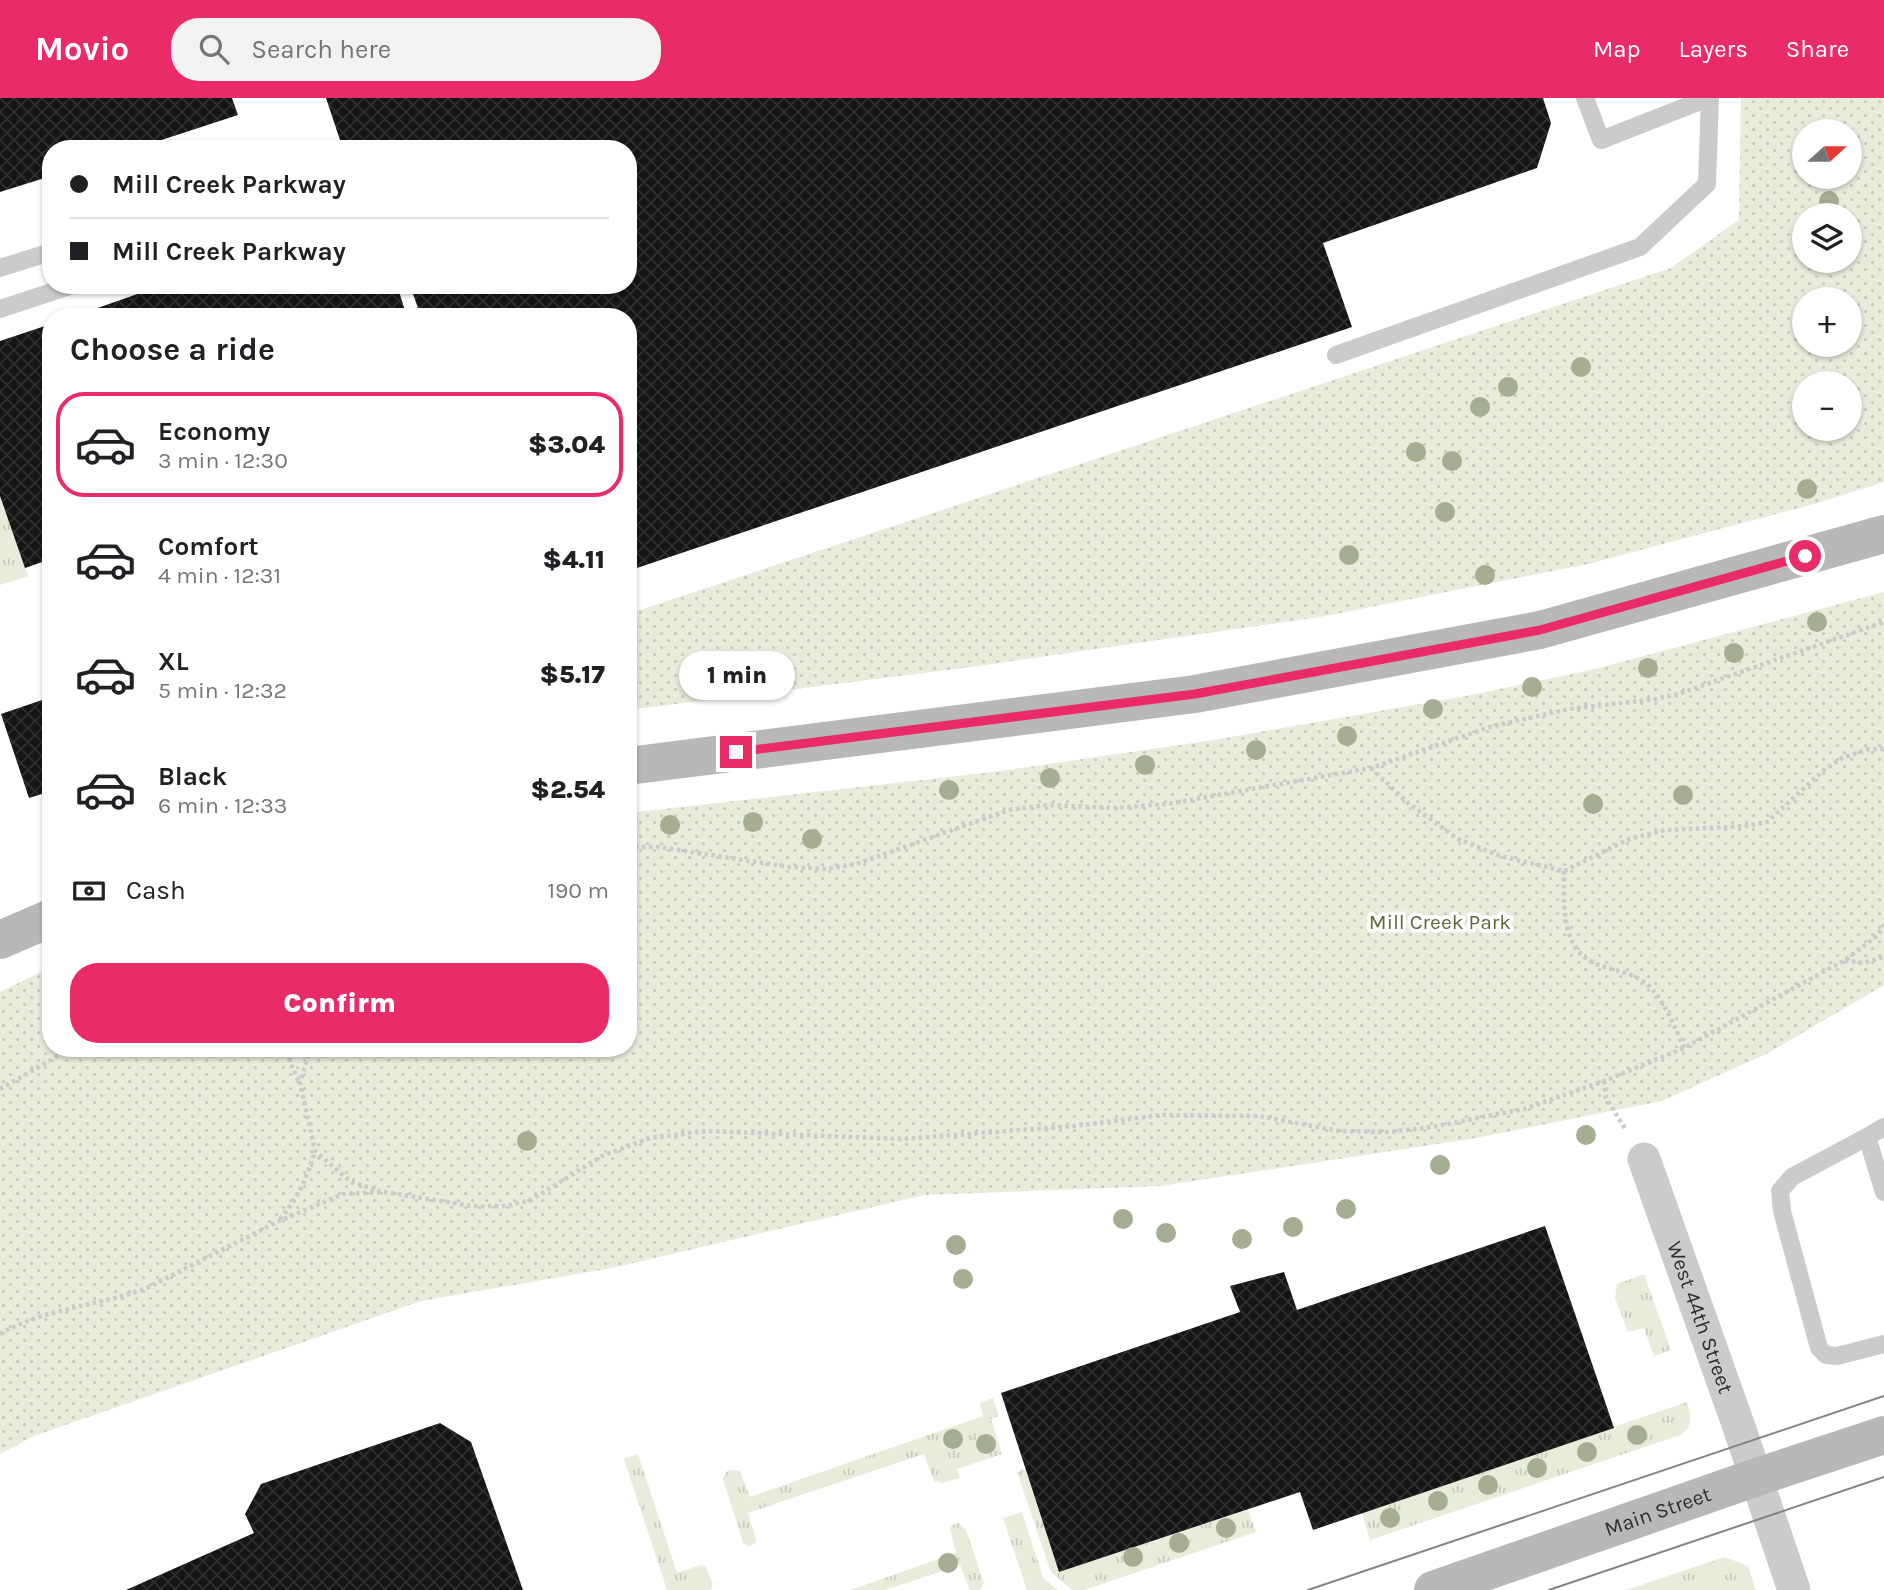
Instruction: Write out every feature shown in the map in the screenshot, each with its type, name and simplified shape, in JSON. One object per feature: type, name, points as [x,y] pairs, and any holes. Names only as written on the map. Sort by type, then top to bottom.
[{"type":"main road","points":[[637,765],[1195,694],[1540,630],[1884,534]]},
{"type":"main road","points":[[0,940],[42,922]]},
{"type":"main road","name":"Main Street","points":[[1433,1590],[1884,1435]]},
{"type":"street","name":"West 44th Street","points":[[1644,1159],[1794,1590]]},
{"type":"lane","points":[[1336,355],[1640,247],[1707,184],[1709,98],[1601,140],[1585,98]]},
{"type":"lane","points":[[0,268],[42,255]]},
{"type":"lane","points":[[1,305],[42,294]]},
{"type":"lane","points":[[1884,1127],[1792,1177],[1780,1191],[1782,1211],[1819,1348],[1826,1355],[1837,1356],[1884,1344]]},
{"type":"lane","points":[[1867,1137],[1884,1192]]},
{"type":"path","points":[[637,847],[659,847],[789,867],[825,869],[856,864],[905,849],[1009,810],[1048,805],[1113,808],[1167,804],[1371,768],[1489,727],[1569,709],[1678,694],[1884,622]]},
{"type":"path","points":[[1371,768],[1408,803],[1458,839],[1500,856],[1564,871],[1629,839],[1666,830],[1748,826],[1767,822],[1824,770],[1842,758],[1869,749],[1884,749]]},
{"type":"path","points":[[1564,871],[1566,928],[1581,957],[1629,973],[1647,985],[1662,1002],[1684,1048]]},
{"type":"path","points":[[314,1151],[351,1182],[384,1192],[472,1206],[508,1206],[531,1200],[601,1157],[619,1149],[650,1138],[707,1131],[901,1139],[1008,1132],[1175,1115],[1259,1116],[1339,1130],[1389,1132],[1433,1127],[1524,1109],[1684,1048],[1845,960],[1864,947],[1884,925]]},
{"type":"path","points":[[1845,960],[1863,962],[1884,957]]},
{"type":"path","points":[[0,1089],[56,1057]]},
{"type":"path","points":[[277,1222],[294,1202],[306,1181],[314,1151],[300,1082],[288,1057]]},
{"type":"path","points":[[300,1082],[308,1057]]},
{"type":"path","points":[[1604,1080],[1606,1098],[1644,1159]]},
{"type":"path","points":[[0,1334],[31,1318],[125,1296],[147,1288],[277,1222],[343,1194],[384,1192]]},
{"type":"green space","points":[[1741,98],[1884,98],[1884,482],[1814,504],[1588,564],[1320,617],[956,669],[637,709],[637,611],[1671,268],[1739,220]]},
{"type":"green space","points":[[0,496],[28,576],[0,585]]},
{"type":"green space","name":"Mill Creek Park","points":[[1884,592],[1884,985],[1768,1053],[1662,1101],[1470,1139],[1161,1186],[924,1195],[612,1268],[421,1301],[34,1436],[0,1454],[0,992],[42,971],[42,1057],[637,1057],[637,812],[993,772],[1214,740],[1477,694],[1595,669]]},
{"type":"green space","points":[[1644,1274],[1671,1350],[1654,1356],[1644,1328],[1628,1332],[1615,1298],[1617,1284]]},
{"type":"green space","points":[[993,1398],[999,1416],[991,1419],[1002,1454],[957,1469],[960,1478],[942,1483],[934,1481],[924,1454],[748,1513],[756,1539],[749,1547],[743,1543],[723,1479],[726,1472],[740,1471],[750,1497],[983,1416],[980,1403]]},
{"type":"green space","points":[[1687,1402],[1690,1421],[1687,1429],[1680,1435],[1370,1540],[1362,1513]]},
{"type":"green space","points":[[638,1454],[677,1573],[705,1566],[713,1584],[711,1590],[667,1590],[624,1459]]},
{"type":"green space","points":[[1025,1469],[1059,1572],[1248,1510],[1256,1532],[1084,1590],[1072,1590],[1051,1572],[1017,1472]]},
{"type":"green space","points":[[1022,1512],[1043,1578],[1058,1590],[1027,1590],[1003,1518]]},
{"type":"green space","points":[[959,1523],[966,1530],[984,1583],[980,1590],[970,1590],[960,1565],[885,1590],[850,1590],[956,1553],[950,1529],[952,1525]]},
{"type":"green space","points":[[1725,1557],[1748,1566],[1756,1590],[1626,1590]]},
{"type":"building","points":[[0,98],[232,98],[238,115],[162,140],[42,140],[42,179],[0,192]]},
{"type":"building","points":[[326,98],[1543,98],[1551,123],[1537,168],[1323,243],[1352,327],[637,568],[637,308],[418,308],[413,294],[637,294],[637,140],[340,140]]},
{"type":"building","points":[[137,294],[400,294],[404,308],[98,308]]},
{"type":"building","points":[[42,327],[42,562],[25,568],[0,496],[0,341]]},
{"type":"building","points":[[42,700],[42,794],[29,798],[1,714]]},
{"type":"building","points":[[1545,1226],[1614,1428],[1313,1530],[1300,1492],[1059,1572],[1001,1393],[1240,1312],[1230,1286],[1284,1272],[1297,1310]]},
{"type":"building","points":[[440,1423],[471,1442],[523,1590],[126,1590],[254,1533],[245,1514],[261,1484]]},
{"type":"tram line","points":[[1308,1590],[1884,1396]]},
{"type":"tram line","points":[[1549,1590],[1884,1477]]},
{"type":"route","points":[[736,752],[1195,694],[1540,630],[1805,556]]}]
